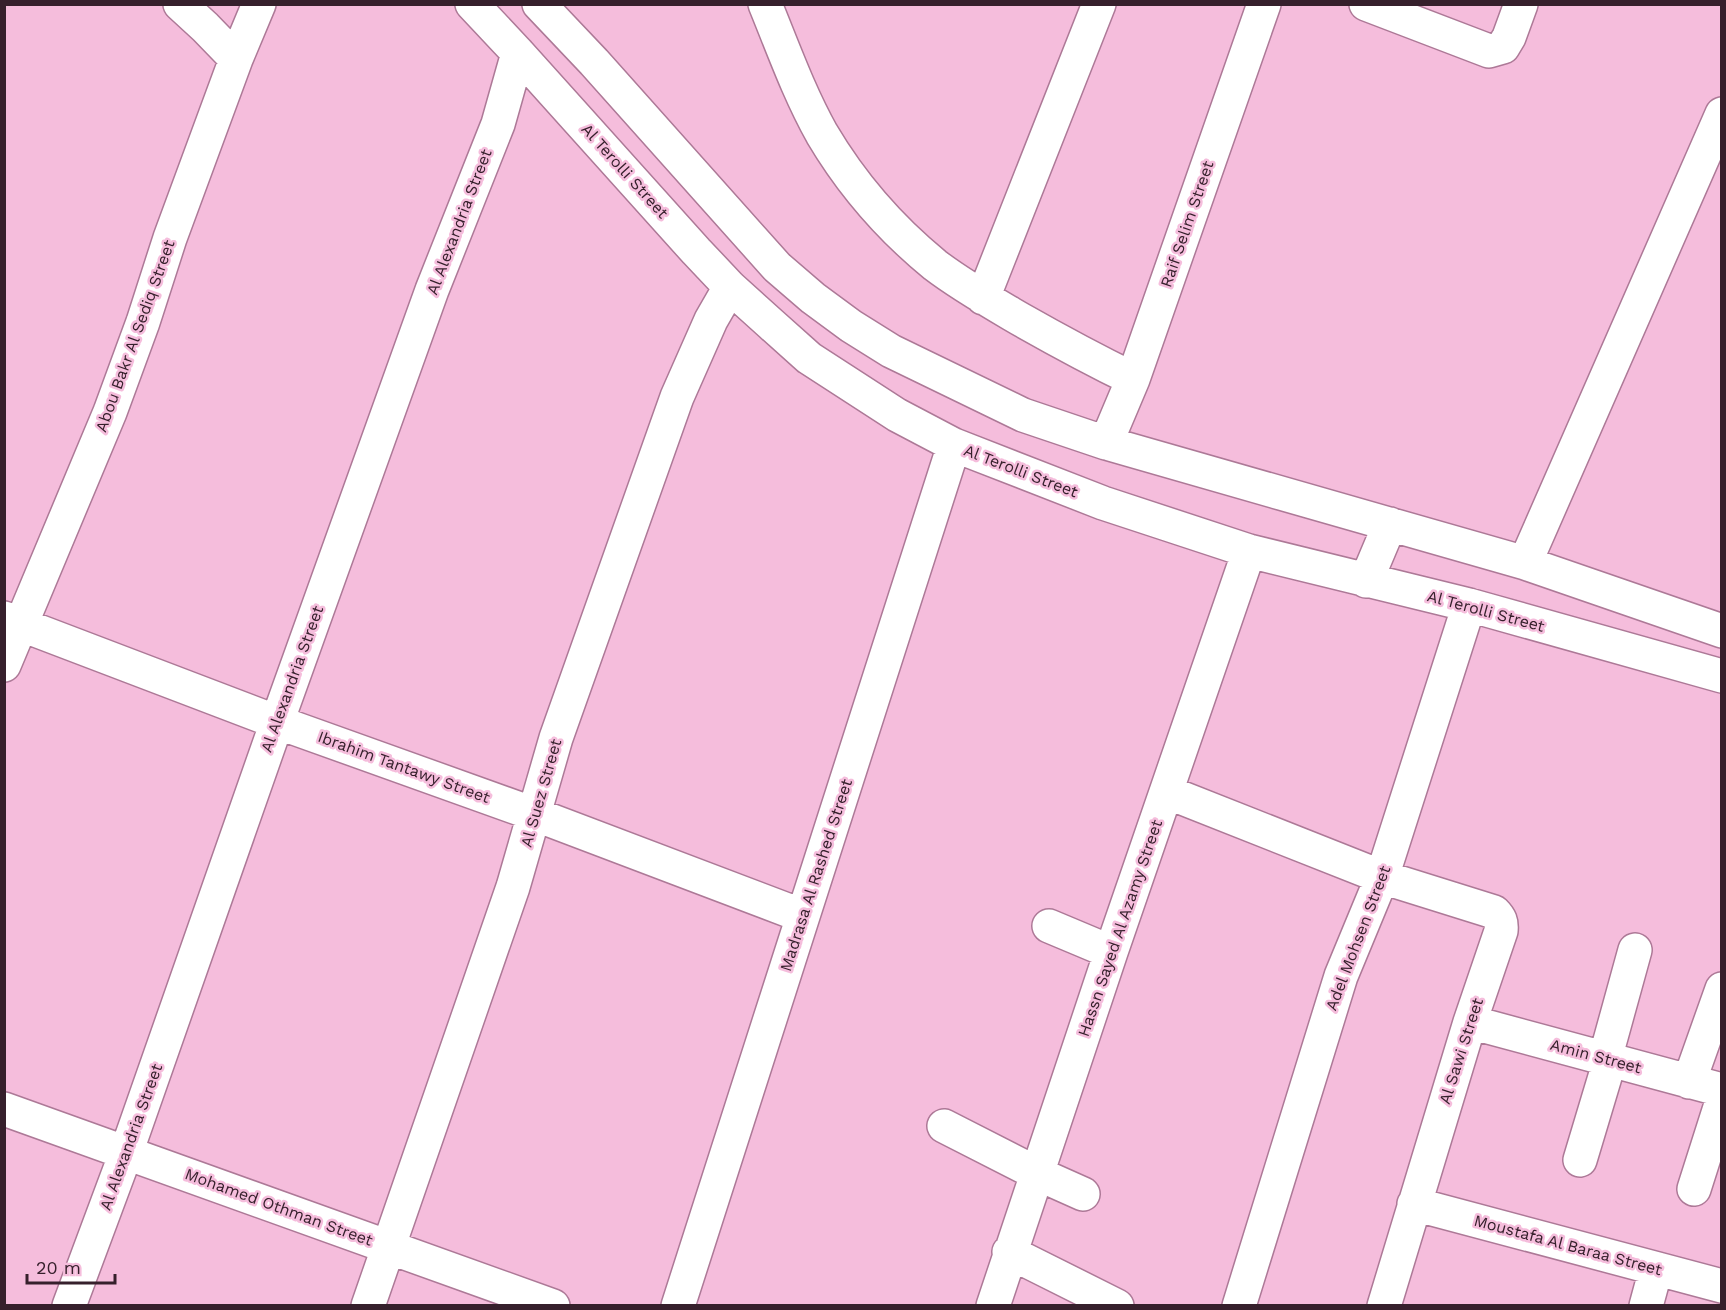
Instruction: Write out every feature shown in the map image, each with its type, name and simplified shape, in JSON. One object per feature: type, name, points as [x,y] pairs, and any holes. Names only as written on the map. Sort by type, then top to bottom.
[{"type":"street","points":[[180,4],[236,59]]},
{"type":"street","name":"Abou Bakr Al Sediq Street","points":[[4,665],[13,621],[110,412],[170,238],[236,59],[259,4]]},
{"type":"street","name":"Al Terolli Street","points":[[472,4],[730,286],[809,358],[897,415],[954,445],[1103,503],[1249,551],[1469,605],[1722,676]]},
{"type":"street","points":[[539,4],[602,70],[777,267],[813,298],[851,326],[891,351],[1023,415],[1106,443],[1526,563],[1722,631]]},
{"type":"street","points":[[765,4],[797,82],[817,123],[854,182],[892,226],[936,265],[983,298],[1078,352],[1133,379]]},
{"type":"street","points":[[983,298],[1099,4]]},
{"type":"street","points":[[1366,4],[1489,51],[1503,47],[1521,4]]},
{"type":"street","name":"Raif Selim Street","points":[[1106,443],[1133,379],[1258,6]]},
{"type":"street","name":"Al Alexandria Street","points":[[69,1305],[126,1153],[432,290],[498,124],[518,52]]},
{"type":"street","points":[[1526,563],[1722,114]]},
{"type":"street","name":"Al Suez Street","points":[[368,1305],[513,887],[556,738],[677,397],[711,320],[730,286]]},
{"type":"street","name":"Madrasa Al Rashed Street","points":[[678,1305],[954,445]]},
{"type":"street","points":[[1366,581],[1390,524]]},
{"type":"street","name":"Hassn Sayed Al Azamy Street","points":[[993,1305],[1249,551]]},
{"type":"street","name":"Adel Mohsen Street","points":[[1239,1305],[1341,976],[1382,877],[1469,605]]},
{"type":"street","name":"Ibrahim Tantawy Street","points":[[13,621],[277,722],[534,814],[803,916]]},
{"type":"street","points":[[1167,792],[1382,877]]},
{"type":"street","name":"Al Sawi Street","points":[[1382,877],[1494,912],[1502,924],[1384,1305]]},
{"type":"street","points":[[1049,926],[1111,952]]},
{"type":"street","points":[[1580,1160],[1635,950]]},
{"type":"street","points":[[1689,1082],[1722,989]]},
{"type":"street","name":"Amin Street","points":[[1470,1022],[1722,1090]]},
{"type":"street","points":[[1694,1189],[1722,1101]]},
{"type":"street","name":"Mohamed Othman Street","points":[[4,1110],[553,1305]]},
{"type":"street","points":[[944,1126],[1083,1194]]},
{"type":"street","name":"Moustafa Al Baraa Street","points":[[1414,1204],[1722,1286]]},
{"type":"street","points":[[1010,1252],[1117,1305]]},
{"type":"street","points":[[1646,1305],[1656,1269]]}]
